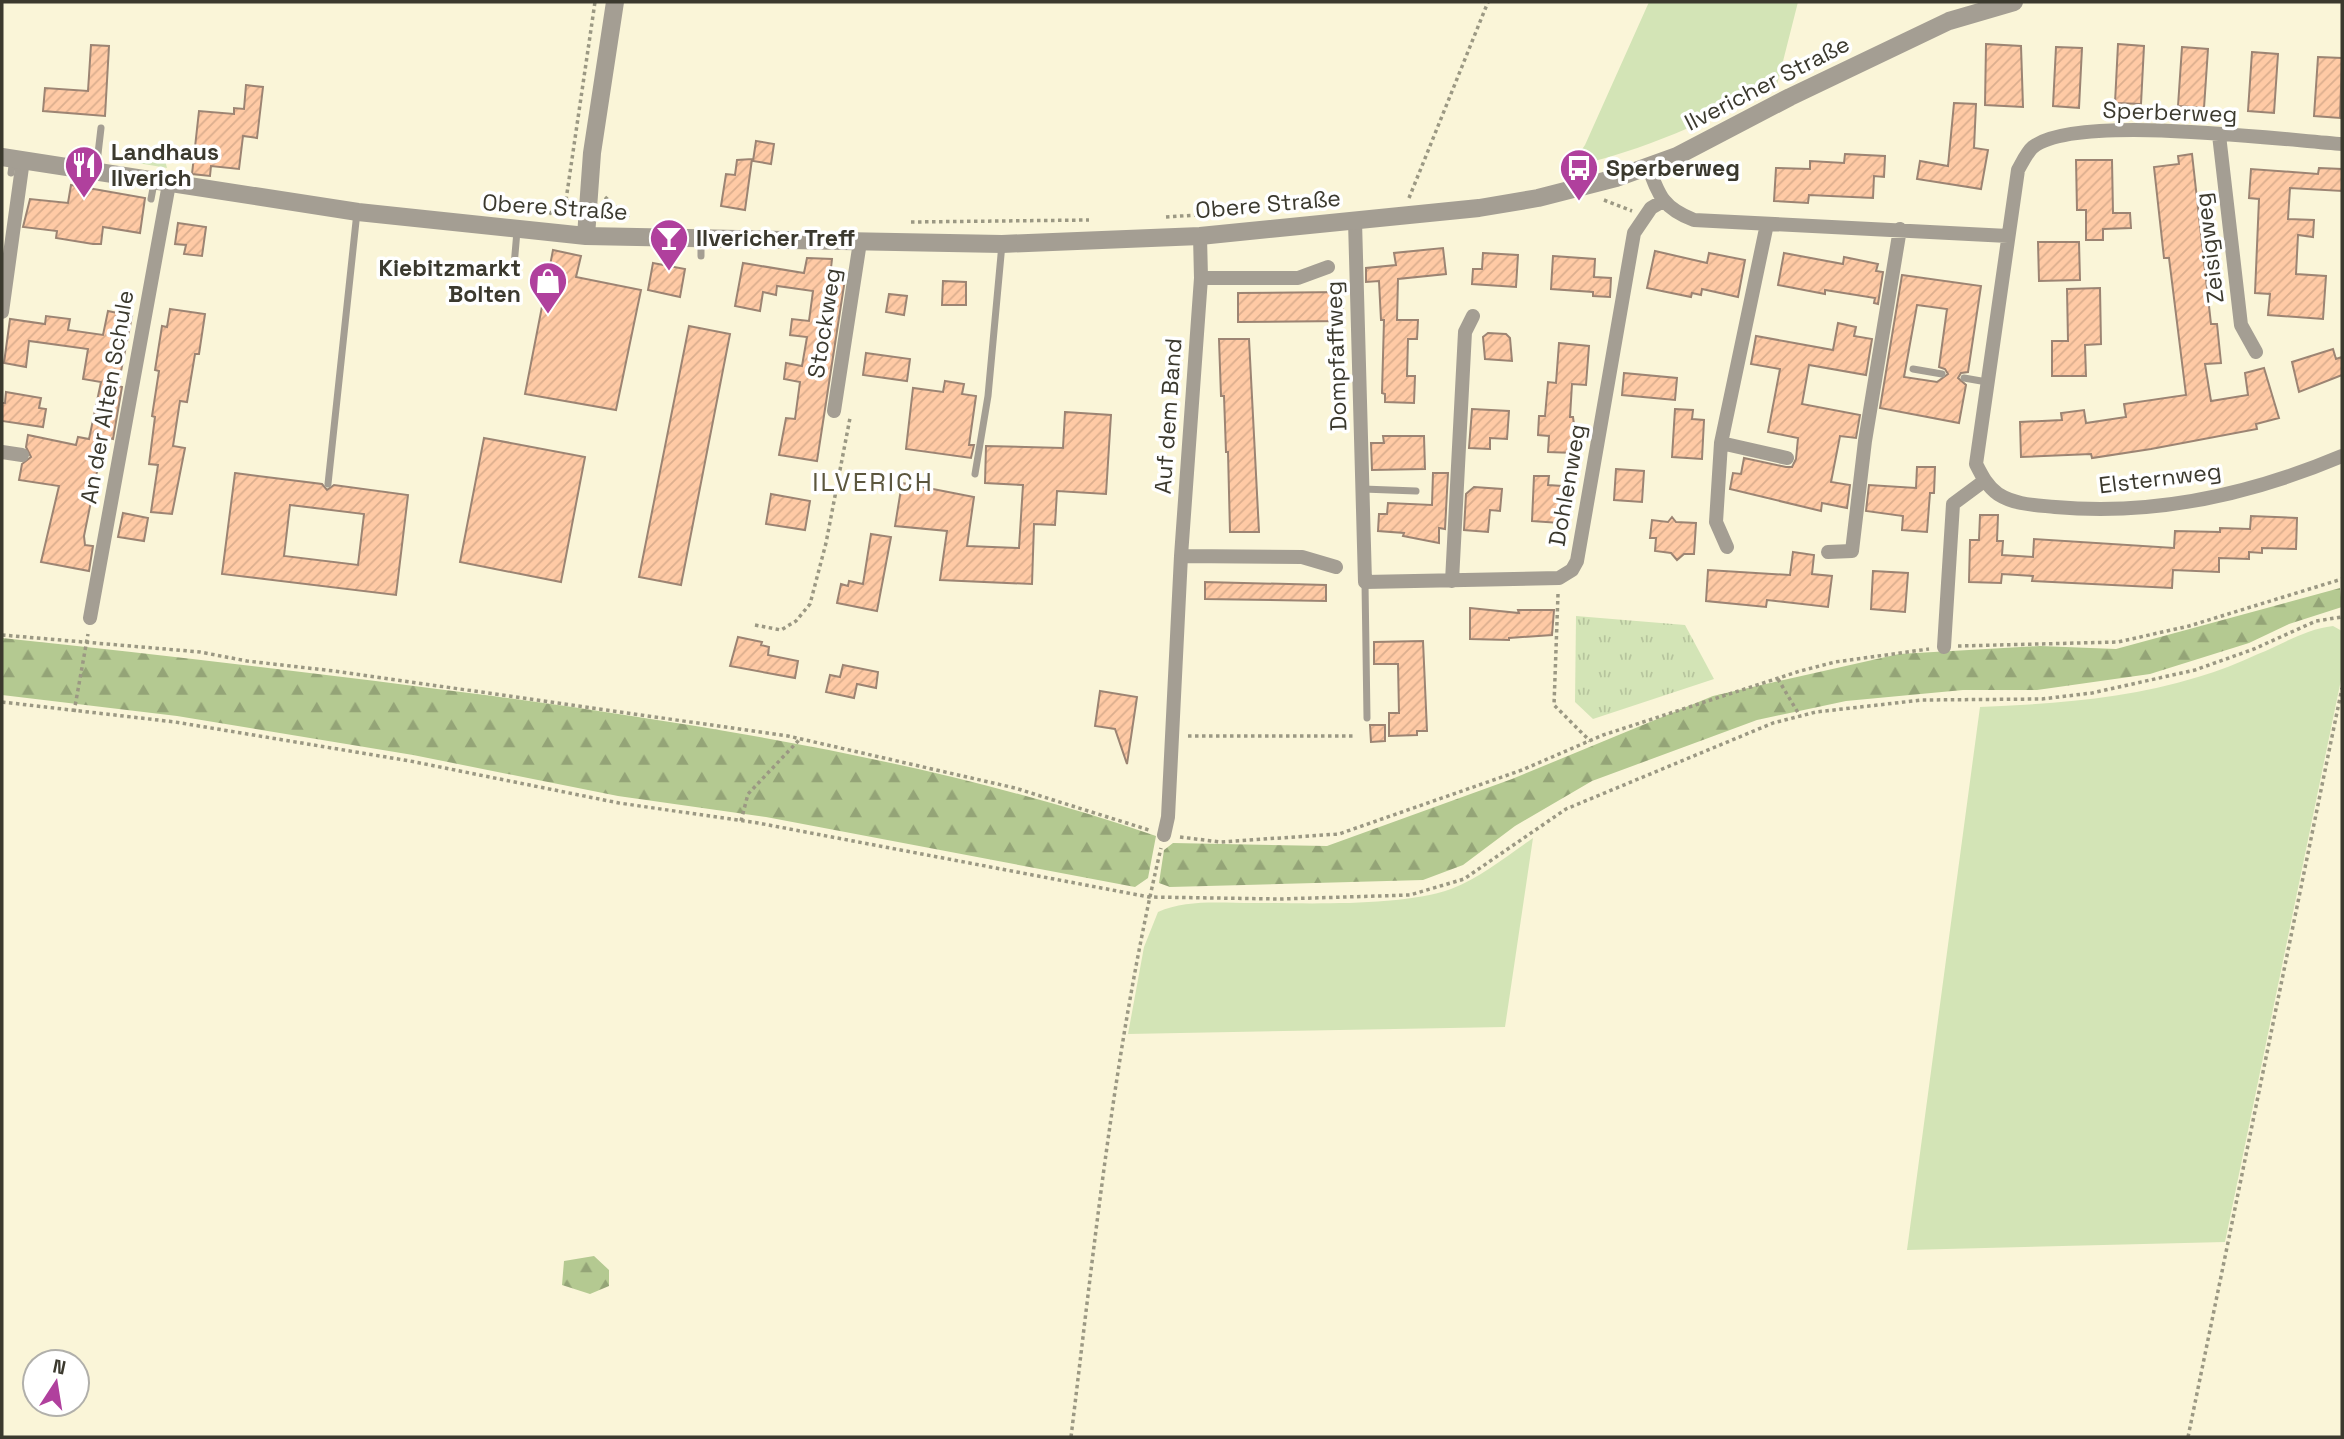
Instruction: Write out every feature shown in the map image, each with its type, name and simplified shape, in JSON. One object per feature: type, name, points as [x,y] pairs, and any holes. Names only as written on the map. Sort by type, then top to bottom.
[{"type":"street","points":[[586,236],[592,153],[615,2]]},
{"type":"street","name":"Ilvericher Straße","points":[[1538,198],[1616,178],[1677,156],[1790,97],[1949,21],[2014,2]]},
{"type":"street","name":"Sperberweg","points":[[2008,236],[2018,170],[2032,148],[2058,137],[2092,132],[2148,130],[2342,144]]},
{"type":"street","name":"Zeisigweg","points":[[2219,135],[2241,325],[2256,352]]},
{"type":"street","points":[[2,312],[12,162]]},
{"type":"street","name":"Obere Straße","points":[[12,162],[137,174],[158,188],[517,230],[701,248],[860,242],[1002,244],[1200,236],[1355,221],[1410,207],[1538,198]]},
{"type":"street","points":[[1648,166],[1658,195],[1663,201],[1674,212],[1694,220],[2008,236],[1976,464],[1984,481],[1953,503],[1944,647]]},
{"type":"street","name":"An der Alten Schule","points":[[90,618],[158,188]]},
{"type":"street","points":[[1644,215],[1663,201]]},
{"type":"street","name":"Dohlenweg","points":[[1452,581],[1559,578],[1572,569],[1577,561],[1634,233],[1644,215]]},
{"type":"street","name":"Dompfaffweg","points":[[1355,221],[1365,582]]},
{"type":"street","points":[[1727,547],[1716,522],[1721,443],[1767,224]]},
{"type":"street","points":[[1828,552],[1852,551],[1865,441],[1900,229]]},
{"type":"street","name":"Auf dem Band","points":[[1164,835],[1168,817],[1181,556],[1200,278],[1200,236]]},
{"type":"street","name":"Stockweg","points":[[834,411],[860,242]]},
{"type":"street","points":[[1200,278],[1298,278],[1328,267]]},
{"type":"street","points":[[1365,582],[1452,581],[1465,332],[1473,316]]},
{"type":"street","points":[[1721,443],[1787,458]]},
{"type":"street","points":[[2,452],[22,455]]},
{"type":"street","name":"Elsternweg","points":[[1984,481],[1998,494],[2020,503],[2077,509],[2129,508],[2168,505],[2259,487],[2342,456]]},
{"type":"street","points":[[1181,556],[1302,557],[1336,567]]},
{"type":"lane","points":[[96,172],[101,128]]},
{"type":"lane","points":[[328,484],[358,212]]},
{"type":"lane","points":[[514,266],[517,230]]},
{"type":"lane","points":[[975,474],[988,396],[1002,244]]},
{"type":"lane","points":[[1913,369],[1942,374]]},
{"type":"lane","points":[[1964,378],[1987,382]]},
{"type":"lane","points":[[1363,489],[1416,491]]},
{"type":"lane","points":[[1365,582],[1367,718]]},
{"type":"path","points":[[566,200],[595,2]]},
{"type":"path","points":[[1410,207],[1488,2]]},
{"type":"path","points":[[1410,207],[1419,197]]},
{"type":"path","points":[[1596,197],[1644,215]]},
{"type":"path","points":[[1398,199],[1410,207]]},
{"type":"path","points":[[1158,218],[1240,212]]},
{"type":"path","points":[[911,222],[1102,220]]},
{"type":"path","points":[[755,625],[781,630],[796,621],[810,604],[826,543],[851,407]]},
{"type":"path","points":[[1559,578],[1554,705],[1590,741]]},
{"type":"path","points":[[2,635],[200,652],[247,661],[628,711],[800,739],[1015,788],[1164,835],[1220,842],[1339,834],[1522,770],[1590,741],[1835,662],[1944,647],[2118,642],[2189,626],[2342,579]]},
{"type":"path","points":[[74,712],[90,618]]},
{"type":"path","points":[[1778,679],[1800,716]]},
{"type":"path","points":[[2188,1437],[2342,688]]},
{"type":"path","points":[[1171,737],[1355,736]]},
{"type":"path","points":[[741,821],[748,794],[800,739]]},
{"type":"path","points":[[1071,1437],[1105,1149],[1149,897],[1164,835]]},
{"type":"green space","points":[[1649,2],[1798,2],[1777,85],[1676,133],[1624,152],[1570,167],[1585,145]]},
{"type":"green space","points":[[154,148],[163,153],[167,168],[138,163],[143,152]]},
{"type":"green space","points":[[2340,588],[2342,607],[2289,624],[2249,643],[2150,674],[2037,690],[1963,690],[1846,701],[1757,720],[1592,781],[1515,826],[1463,865],[1423,880],[1170,887],[1159,883],[1164,850],[1173,843],[1327,846],[1512,779],[1713,696],[1899,654],[2040,646],[2116,649]]},
{"type":"green space","points":[[1576,616],[1685,625],[1714,679],[1593,719],[1575,702]]},
{"type":"green space","points":[[2333,626],[2342,631],[2342,675],[2225,1242],[1907,1250],[1980,707],[2090,699],[2145,691],[2206,675],[2304,634]]},
{"type":"green space","points":[[2,638],[493,696],[745,734],[911,767],[993,787],[1156,836],[1148,878],[1135,887],[766,817],[618,796],[413,755],[177,716],[2,695]]},
{"type":"green space","points":[[1533,838],[1505,1027],[1128,1034],[1144,947],[1158,912],[1180,905],[1204,903],[1354,903],[1430,895],[1451,889],[1473,878]]},
{"type":"green space","points":[[594,1256],[609,1270],[609,1286],[590,1294],[562,1285],[564,1261]]},
{"type":"building","points":[[1986,44],[2021,46],[2023,107],[1985,105]]},
{"type":"building","points":[[2118,44],[2144,46],[2141,104],[2115,103]]},
{"type":"building","points":[[91,45],[109,46],[105,116],[43,111],[45,88],[88,91]]},
{"type":"building","points":[[2056,47],[2082,48],[2079,108],[2053,106]]},
{"type":"building","points":[[2182,47],[2208,49],[2204,108],[2178,106]]},
{"type":"building","points":[[2252,52],[2278,54],[2274,113],[2248,111]]},
{"type":"building","points":[[2318,57],[2342,58],[2340,118],[2314,116]]},
{"type":"building","points":[[246,85],[263,87],[257,138],[243,136],[239,169],[211,166],[210,176],[192,174],[199,111],[234,114],[234,108],[244,109]]},
{"type":"building","points":[[1954,103],[1976,104],[1974,148],[1988,150],[1981,189],[1917,179],[1920,161],[1948,166]]},
{"type":"building","points":[[756,141],[774,144],[771,164],[753,161]]},
{"type":"building","points":[[1845,154],[1885,156],[1884,177],[1874,176],[1873,198],[1809,195],[1808,203],[1774,201],[1776,168],[1810,169],[1810,161],[1844,163]]},
{"type":"building","points":[[2192,154],[2211,324],[2217,324],[2221,363],[2205,364],[2211,401],[2248,395],[2245,373],[2264,368],[2279,418],[2256,424],[2257,429],[2092,458],[2091,454],[2021,457],[2020,422],[2062,420],[2061,413],[2084,410],[2086,423],[2126,417],[2124,404],[2186,395],[2169,258],[2164,258],[2154,167],[2179,164],[2178,156]]},
{"type":"building","points":[[752,159],[745,210],[721,206],[726,174],[735,175],[737,160]]},
{"type":"building","points":[[2076,160],[2112,160],[2113,213],[2130,213],[2131,228],[2103,229],[2103,240],[2086,240],[2086,210],[2077,210]]},
{"type":"building","points":[[2319,168],[2342,169],[2342,191],[2290,188],[2288,219],[2314,220],[2313,237],[2298,235],[2296,274],[2326,276],[2323,319],[2268,315],[2270,294],[2255,293],[2259,199],[2249,198],[2251,169],[2318,174]]},
{"type":"building","points":[[71,185],[145,198],[140,233],[103,227],[101,244],[93,244],[56,238],[57,231],[23,227],[30,199],[68,203]]},
{"type":"building","points":[[178,223],[206,227],[202,256],[184,254],[186,245],[175,244]]},
{"type":"building","points":[[2038,242],[2079,242],[2080,280],[2039,281]]},
{"type":"building","points":[[1443,248],[1446,274],[1398,279],[1397,320],[1418,320],[1417,339],[1408,339],[1407,376],[1415,376],[1414,403],[1385,402],[1385,394],[1382,393],[1384,320],[1381,320],[1379,281],[1366,282],[1366,268],[1396,265],[1394,253]]},
{"type":"building","points":[[553,250],[581,256],[576,277],[641,290],[616,410],[525,394]]},
{"type":"building","points":[[1655,251],[1707,263],[1709,253],[1745,260],[1738,297],[1702,289],[1701,295],[1692,293],[1691,297],[1647,288]]},
{"type":"building","points":[[1483,253],[1518,255],[1516,287],[1472,284],[1473,269],[1482,269]]},
{"type":"building","points":[[1784,253],[1843,264],[1844,257],[1878,264],[1876,271],[1883,272],[1878,304],[1874,303],[1875,298],[1825,290],[1825,294],[1778,285]]},
{"type":"building","points":[[1553,256],[1595,259],[1594,277],[1611,278],[1610,297],[1593,296],[1593,292],[1551,289]]},
{"type":"building","points":[[807,258],[832,259],[830,277],[845,279],[817,461],[779,455],[786,418],[795,419],[800,382],[784,379],[786,363],[802,366],[807,337],[790,335],[792,319],[809,321],[813,291],[777,286],[776,295],[763,292],[760,311],[735,306],[743,263],[804,273]]},
{"type":"building","points":[[653,263],[685,269],[680,297],[648,290]]},
{"type":"building","points":[[1902,275],[1981,286],[1968,372],[1961,373],[1958,378],[1966,385],[1959,423],[1880,408]],"holes":[[[1917,305],[1947,309],[1939,367],[1945,369],[1948,374],[1937,382],[1904,377]]]},
{"type":"building","points":[[943,281],[966,282],[966,305],[942,305]]},
{"type":"building","points":[[2100,288],[2101,344],[2085,345],[2086,376],[2052,376],[2052,341],[2068,341],[2067,289]]},
{"type":"building","points":[[1342,292],[1343,321],[1238,322],[1238,293]]},
{"type":"building","points":[[889,294],[907,296],[904,315],[886,312]]},
{"type":"building","points":[[170,309],[205,314],[199,354],[195,354],[187,402],[180,401],[173,446],[185,448],[172,514],[151,512],[158,465],[149,464],[155,417],[152,416],[159,371],[155,370],[162,326],[167,327]]},
{"type":"building","points":[[108,311],[132,316],[118,386],[122,387],[113,439],[104,437],[84,536],[85,545],[93,546],[89,571],[41,562],[59,486],[19,480],[22,464],[31,457],[26,447],[28,435],[76,445],[78,437],[89,439],[101,382],[83,379],[88,349],[29,341],[26,367],[4,363],[10,319],[45,324],[46,316],[70,319],[68,330],[103,335]]},
{"type":"building","points":[[1838,323],[1856,327],[1854,336],[1872,339],[1866,375],[1809,365],[1802,404],[1860,415],[1856,438],[1840,436],[1831,482],[1850,485],[1847,508],[1822,503],[1821,511],[1730,489],[1733,473],[1741,474],[1744,458],[1786,467],[1792,467],[1796,459],[1798,438],[1768,432],[1780,369],[1751,364],[1756,336],[1833,350]]},
{"type":"building","points":[[689,326],[730,334],[681,585],[639,577]]},
{"type":"building","points":[[1488,333],[1506,334],[1510,338],[1512,361],[1485,359],[1483,337]]},
{"type":"building","points":[[1219,339],[1249,339],[1259,532],[1230,532],[1228,452],[1224,396],[1221,396]]},
{"type":"building","points":[[1559,343],[1589,346],[1586,385],[1572,384],[1570,417],[1573,417],[1575,432],[1574,453],[1548,452],[1549,436],[1538,435],[1539,416],[1545,416],[1548,382],[1556,383]]},
{"type":"building","points":[[2333,349],[2336,359],[2342,357],[2342,375],[2299,392],[2292,362]]},
{"type":"building","points":[[866,353],[910,359],[907,381],[863,375]]},
{"type":"building","points":[[1624,373],[1677,378],[1675,400],[1622,395]]},
{"type":"building","points":[[945,381],[964,384],[962,394],[976,396],[969,445],[974,445],[971,458],[906,449],[913,388],[943,392]]},
{"type":"building","points":[[6,392],[41,398],[39,408],[46,409],[43,427],[2,421],[2,403],[5,403]]},
{"type":"building","points":[[1472,409],[1509,411],[1507,439],[1490,438],[1490,449],[1469,448]]},
{"type":"building","points":[[1675,409],[1693,410],[1692,419],[1704,420],[1702,459],[1672,457]]},
{"type":"building","points":[[1065,412],[1111,415],[1106,494],[1057,491],[1055,525],[1034,524],[1032,584],[940,580],[947,531],[895,526],[902,483],[974,497],[967,546],[1019,548],[1023,485],[985,483],[986,446],[1063,448]]},
{"type":"building","points":[[1383,436],[1424,436],[1425,469],[1372,470],[1371,443],[1384,443]]},
{"type":"building","points":[[484,438],[585,457],[561,582],[460,562]]},
{"type":"building","points":[[1917,467],[1935,467],[1934,493],[1930,493],[1927,532],[1902,530],[1903,516],[1866,511],[1869,485],[1916,488]]},
{"type":"building","points":[[1616,469],[1644,471],[1642,502],[1614,500]]},
{"type":"building","points":[[235,473],[322,484],[327,490],[334,485],[408,495],[396,595],[222,574]],"holes":[[[290,505],[364,514],[358,565],[284,556]]]},
{"type":"building","points":[[1433,473],[1448,473],[1445,529],[1439,528],[1439,543],[1403,536],[1404,533],[1378,531],[1379,514],[1387,514],[1388,503],[1432,505]]},
{"type":"building","points":[[1534,476],[1549,476],[1548,485],[1562,486],[1560,523],[1532,521]]},
{"type":"building","points":[[1474,487],[1502,489],[1500,511],[1490,510],[1488,532],[1464,530],[1466,494]]},
{"type":"building","points":[[771,494],[810,501],[805,530],[766,524]]},
{"type":"building","points":[[123,513],[148,518],[144,541],[118,537]]},
{"type":"building","points":[[1980,515],[1998,515],[1997,541],[2003,541],[2002,555],[2033,557],[2034,539],[2174,548],[2175,531],[2220,532],[2220,528],[2250,529],[2251,516],[2297,518],[2296,549],[2262,548],[2262,553],[2249,552],[2249,559],[2219,558],[2219,572],[2173,570],[2172,588],[2032,581],[2033,576],[2002,574],[2001,583],[1969,582],[1970,540],[1979,540]]},
{"type":"building","points":[[1672,517],[1676,522],[1696,523],[1694,554],[1684,554],[1677,560],[1671,553],[1655,551],[1656,538],[1650,538],[1652,520],[1668,522]]},
{"type":"building","points":[[871,534],[891,537],[877,611],[837,603],[841,584],[848,586],[849,581],[863,584]]},
{"type":"building","points":[[1793,552],[1814,555],[1812,574],[1832,576],[1828,607],[1767,600],[1766,607],[1706,601],[1708,570],[1790,575]]},
{"type":"building","points":[[1873,571],[1908,573],[1905,612],[1871,609]]},
{"type":"building","points":[[1205,582],[1326,585],[1326,601],[1205,599]]},
{"type":"building","points":[[1470,608],[1519,613],[1518,610],[1554,610],[1552,635],[1509,640],[1470,639]]},
{"type":"building","points":[[738,637],[762,642],[761,645],[769,647],[768,655],[798,661],[795,678],[730,666]]},
{"type":"building","points":[[1423,641],[1427,731],[1417,731],[1417,735],[1389,736],[1389,713],[1399,713],[1398,664],[1374,664],[1374,642]]},
{"type":"building","points":[[843,665],[878,672],[876,688],[857,684],[854,698],[826,692],[830,675],[840,677]]},
{"type":"building","points":[[1100,691],[1137,697],[1127,764],[1115,729],[1095,726]]},
{"type":"building","points":[[1370,725],[1385,725],[1385,741],[1371,742]]},
{"type":"place","name":"Landhaus Ilverich","points":[[84,199]]},
{"type":"place","name":"Sperberweg","points":[[1579,202]]},
{"type":"place","name":"Ilvericher Treff","points":[[669,272]]},
{"type":"place","name":"Kiebitzmarkt Bolten","points":[[548,315]]},
{"type":"district","name":"ILVERICH","points":[[873,482]]}]
